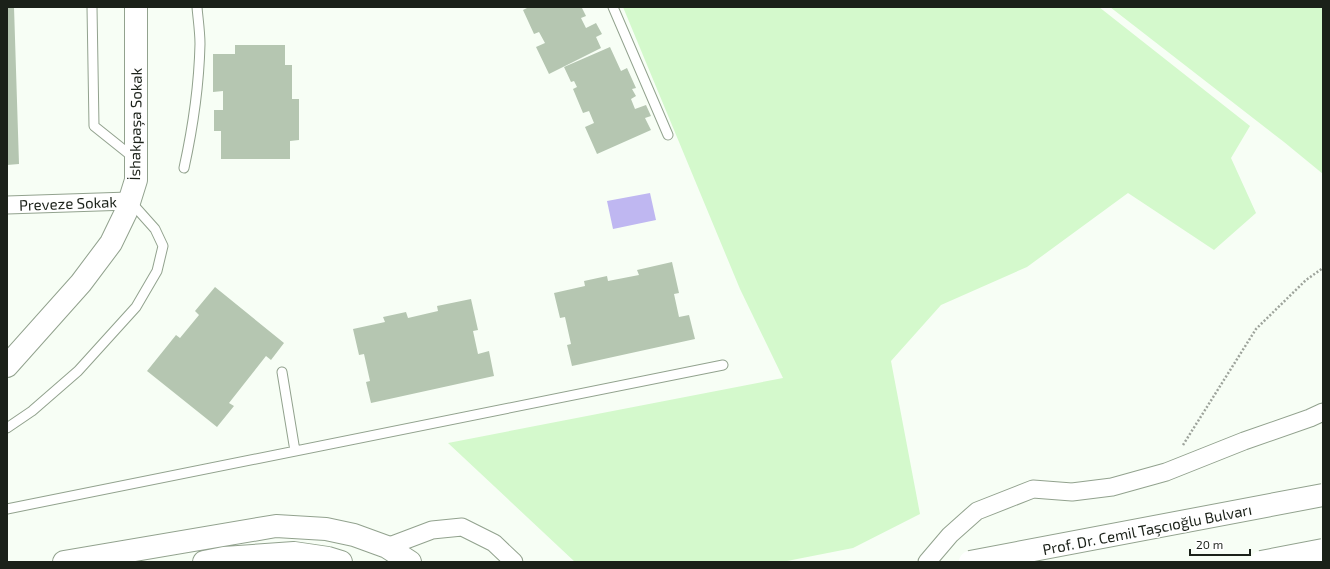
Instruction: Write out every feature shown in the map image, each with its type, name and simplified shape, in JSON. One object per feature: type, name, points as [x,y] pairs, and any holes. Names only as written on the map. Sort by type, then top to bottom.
[{"type":"main road","name":"İshakpaşa Sokak","points":[[7,366],[81,283],[111,242],[126,212],[136,180],[136,7]]},
{"type":"main road","name":"Prof. Dr. Cemil Taşcıoğlu Bulvarı","points":[[970,562],[1323,495]]},
{"type":"main road","points":[[64,562],[276,526],[326,529],[354,535],[387,547],[410,562]]},
{"type":"main road","points":[[1261,562],[1323,550]]},
{"type":"main road","points":[[204,562],[224,558],[294,553],[328,558],[341,562]]},
{"type":"street","name":"Preveze Sokak","points":[[7,205],[129,201]]},
{"type":"street","points":[[926,562],[950,535],[977,511],[1033,489],[1072,492],[1112,486],[1166,472],[1323,412]]},
{"type":"street","points":[[387,547],[432,530],[462,527],[494,543],[514,562]]},
{"type":"lane","points":[[92,7],[94,126],[136,159]]},
{"type":"lane","points":[[184,168],[198,89],[200,43],[197,7]]},
{"type":"lane","points":[[614,7],[668,135]]},
{"type":"lane","points":[[7,428],[32,411],[78,371],[136,307],[158,271],[163,246],[155,229],[129,201]]},
{"type":"lane","points":[[7,509],[724,365]]},
{"type":"lane","points":[[282,372],[295,451]]},
{"type":"path","points":[[1166,472],[1256,329],[1306,280],[1323,268]]},
{"type":"green space","points":[[623,7],[1099,7],[1250,126],[1231,158],[1256,213],[1214,250],[1128,193],[1027,267],[941,305],[891,361],[920,514],[853,548],[782,562],[575,562],[448,443],[783,378],[740,289]]},
{"type":"green space","points":[[1110,7],[1323,7],[1323,174],[1284,142]]},
{"type":"shaded area","points":[[650,193],[656,220],[613,229],[607,201]]},
{"type":"building","points":[[7,7],[14,7],[19,164],[7,165]]},
{"type":"building","points":[[526,7],[584,7],[582,8],[586,16],[581,18],[586,28],[596,23],[602,34],[596,37],[601,48],[549,74],[536,47],[545,43],[539,32],[534,34],[523,10],[527,8]]},
{"type":"building","points":[[235,45],[285,45],[285,65],[292,65],[292,99],[299,99],[299,140],[290,141],[290,159],[221,159],[221,131],[214,131],[214,110],[223,110],[223,91],[213,92],[213,54],[235,54]]},
{"type":"building","points":[[610,47],[621,71],[627,68],[636,88],[632,89],[636,96],[631,99],[635,109],[646,105],[651,116],[645,118],[651,130],[597,154],[585,127],[594,123],[589,111],[583,113],[573,89],[577,87],[574,81],[571,82],[564,67]]},
{"type":"building","points":[[672,262],[679,293],[674,294],[679,317],[689,315],[695,339],[572,366],[567,345],[571,344],[565,317],[560,318],[554,293],[585,286],[584,281],[607,276],[608,281],[639,275],[637,270]]},
{"type":"building","points":[[215,287],[284,343],[271,360],[266,356],[229,403],[234,406],[217,427],[147,371],[176,335],[180,338],[199,315],[195,311]]},
{"type":"building","points":[[471,299],[478,330],[473,331],[478,354],[489,351],[494,376],[371,403],[366,382],[370,381],[364,354],[359,355],[353,329],[385,322],[383,317],[406,312],[408,318],[438,311],[437,306]]}]
